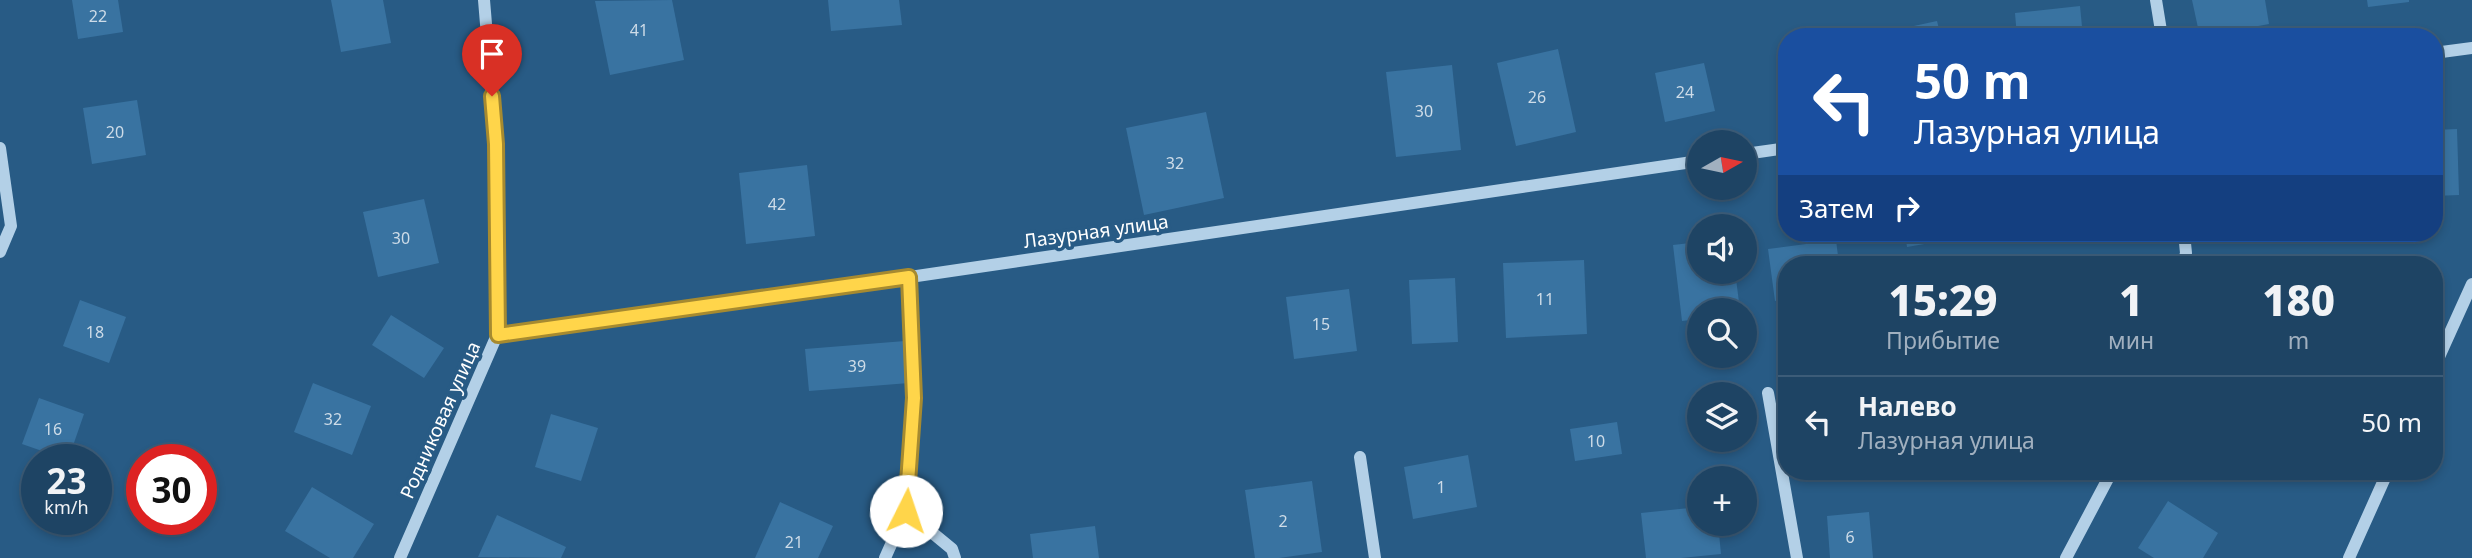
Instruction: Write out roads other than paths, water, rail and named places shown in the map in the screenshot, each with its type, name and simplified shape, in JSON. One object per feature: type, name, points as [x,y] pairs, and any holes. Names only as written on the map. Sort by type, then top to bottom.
[{"type":"street","name":"Родниковая улица","points":[[400,558],[498,335],[496,144],[484,0]]},
{"type":"street","points":[[2156,0],[2161,28]]},
{"type":"street","points":[[2443,52],[2472,48]]},
{"type":"street","points":[[0,148],[11,226],[0,252]]},
{"type":"street","points":[[1757,153],[1778,150]]},
{"type":"street","name":"Лазурная улица","points":[[498,335],[1687,163]]},
{"type":"street","points":[[885,558],[906,511],[914,398],[909,277]]},
{"type":"street","points":[[2443,348],[2472,284]]},
{"type":"street","points":[[1768,393],[1778,450]]},
{"type":"street","points":[[1360,457],[1374,558]]},
{"type":"street","points":[[1783,480],[1797,558]]},
{"type":"street","points":[[2066,558],[2107,480]]},
{"type":"street","points":[[2349,558],[2384,480]]},
{"type":"street","points":[[906,511],[952,549],[955,558]]}]
